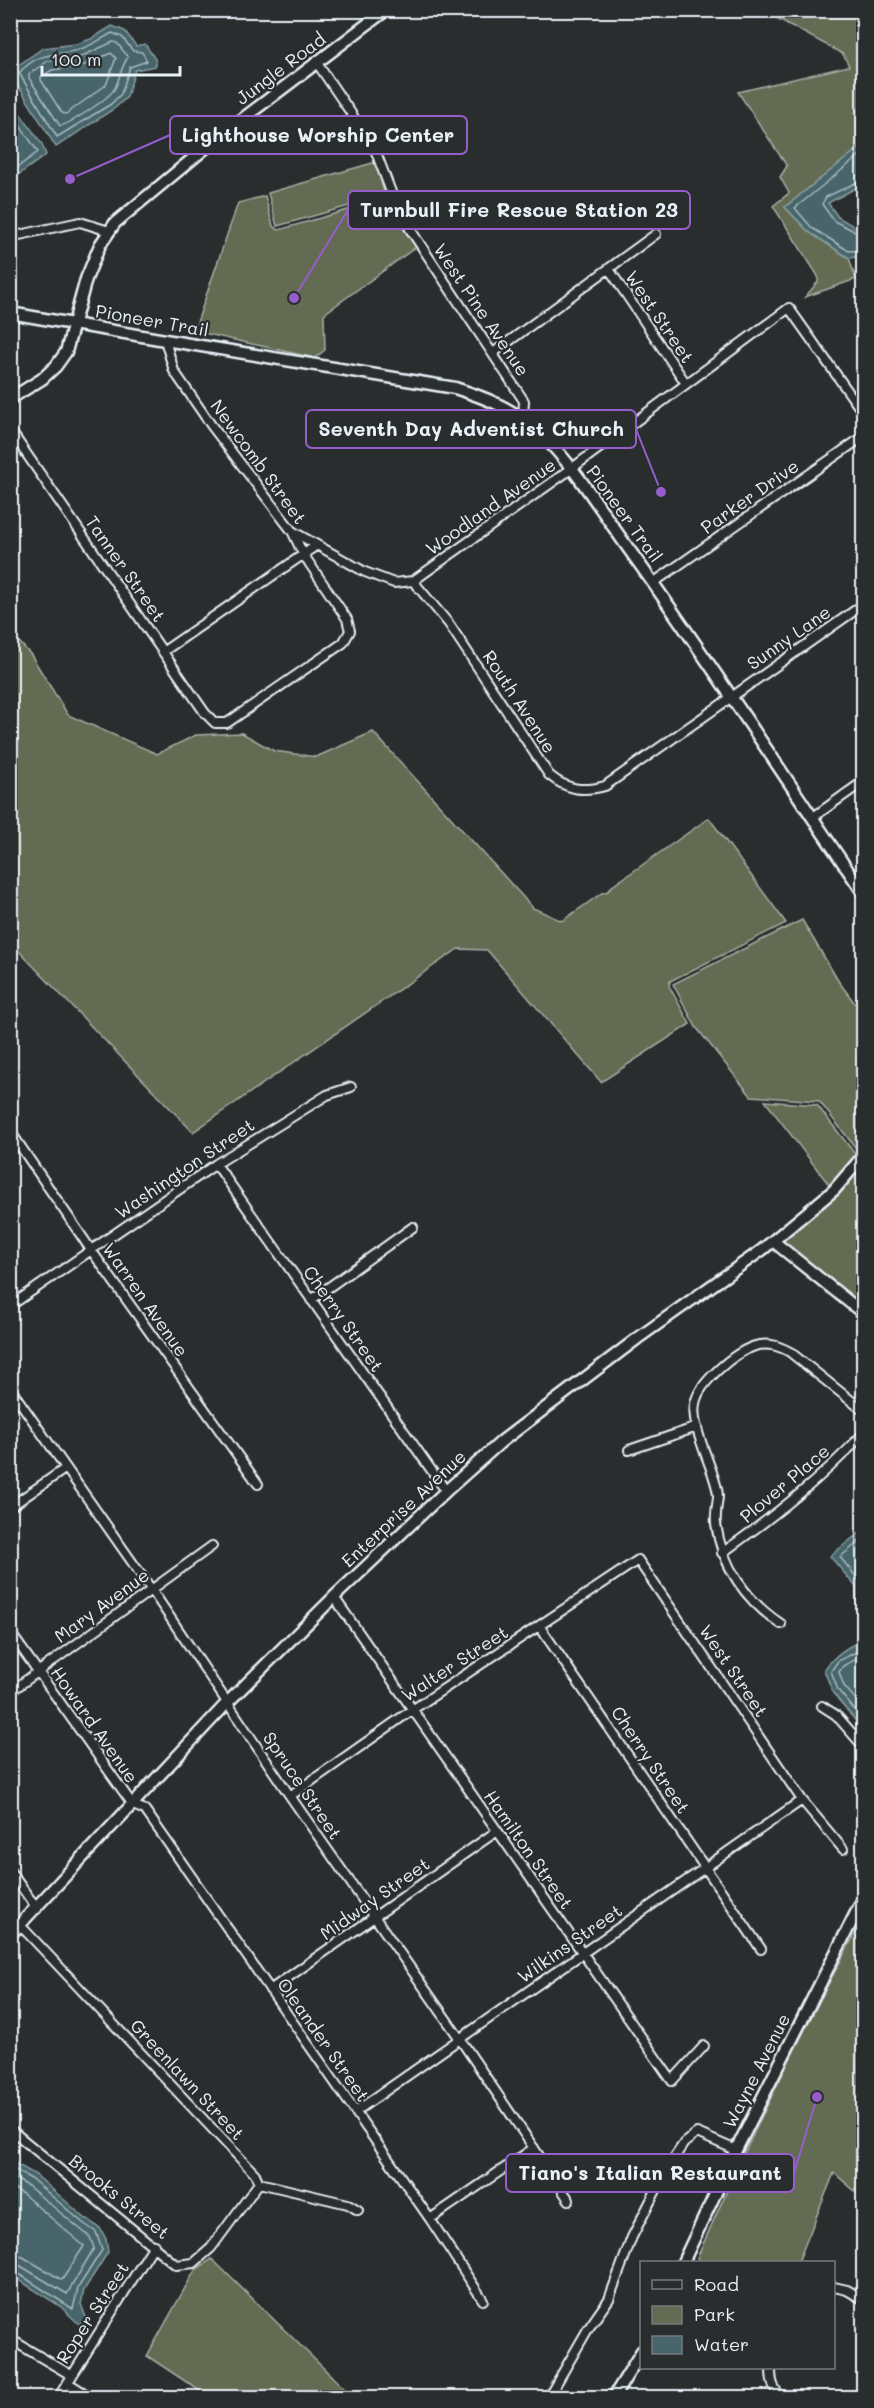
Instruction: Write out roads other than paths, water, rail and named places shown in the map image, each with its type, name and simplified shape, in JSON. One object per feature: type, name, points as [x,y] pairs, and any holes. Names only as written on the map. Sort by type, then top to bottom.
[{"type":"street","name":"Jungle Road","points":[[75,325],[86,279],[100,245],[115,223],[220,136],[386,10]]},
{"type":"street","name":"West Pine Avenue","points":[[317,63],[374,147],[391,192],[410,229],[524,401],[523,419]]},
{"type":"street","points":[[10,237],[80,222],[109,231]]},
{"type":"street","points":[[494,353],[656,234]]},
{"type":"street","name":"West Street","points":[[609,269],[685,382]]},
{"type":"street","name":"Woodland Avenue","points":[[413,581],[571,469],[685,382],[789,308],[864,414]]},
{"type":"street","points":[[10,313],[75,325]]},
{"type":"street","name":"Pioneer Trail","points":[[10,399],[42,379],[56,366],[66,352],[75,325],[455,388],[494,400],[523,419],[540,434],[571,469],[653,583],[864,894]]},
{"type":"street","name":"Newcomb Street","points":[[165,340],[174,371],[211,425],[292,531],[303,554],[347,619],[350,631],[343,643],[237,717],[227,723],[216,723]]},
{"type":"street","name":"Tanner Street","points":[[10,430],[205,713],[216,723]]},
{"type":"street","name":"Parker Drive","points":[[653,583],[864,436]]},
{"type":"street","points":[[292,531],[375,576],[394,583],[413,581]]},
{"type":"street","points":[[164,651],[317,544]]},
{"type":"street","name":"Routh Avenue","points":[[413,581],[449,624],[549,775],[560,784],[578,790],[605,786],[731,697]]},
{"type":"street","name":"Sunny Lane","points":[[731,697],[864,604]]},
{"type":"street","points":[[812,818],[864,782]]},
{"type":"street","name":"Washington Street","points":[[10,1306],[216,1164],[327,1095],[351,1087]]},
{"type":"street","name":"Warren Avenue","points":[[10,1131],[91,1250],[258,1484]]},
{"type":"street","name":"Enterprise Avenue","points":[[10,1935],[37,1909],[227,1703],[446,1491],[502,1441],[638,1338],[773,1241],[834,1190],[864,1155]]},
{"type":"street","name":"Cherry Street","points":[[216,1164],[446,1491]]},
{"type":"street","points":[[311,1300],[413,1227]]},
{"type":"street","points":[[773,1241],[864,1314]]},
{"type":"street","points":[[781,1624],[760,1611],[734,1577],[722,1553],[716,1522],[718,1494],[697,1427],[694,1406],[699,1390],[707,1380],[746,1350],[766,1344],[779,1346],[790,1352],[864,1411]]},
{"type":"street","name":"Spruce Street","points":[[10,1388],[151,1588],[290,1796],[460,2038],[569,2200]]},
{"type":"street","points":[[629,1450],[697,1427]]},
{"type":"street","name":"Plover Place","points":[[722,1553],[780,1513],[835,1464],[864,1433]]},
{"type":"street","points":[[10,1507],[66,1468]]},
{"type":"street","name":"Mary Avenue","points":[[10,1692],[212,1546]]},
{"type":"street","name":"West Street","points":[[638,1560],[802,1800],[843,1849]]},
{"type":"street","name":"Walter Street","points":[[290,1796],[412,1710],[638,1560]]},
{"type":"street","name":"Hamilton Street","points":[[334,1597],[672,2081],[704,2046]]},
{"type":"street","name":"Cherry Street","points":[[540,1627],[761,1949]]},
{"type":"street","name":"Howard Avenue","points":[[10,1632],[133,1805]]},
{"type":"street","points":[[822,1706],[836,1715],[864,1747]]},
{"type":"street","name":"Wilkins Street","points":[[355,2112],[802,1800]]},
{"type":"street","name":"Oleander Street","points":[[133,1805],[145,1810],[430,2219],[483,2300]]},
{"type":"street","name":"Midway Street","points":[[270,1990],[497,1831]]},
{"type":"street","points":[[10,1871],[37,1909]]},
{"type":"street","name":"Wayne Avenue","points":[[683,2261],[736,2150],[864,1897]]},
{"type":"street","name":"Greenlawn Street","points":[[20,1925],[255,2174],[259,2183]]},
{"type":"street","name":"Brooks Street","points":[[10,2129],[176,2265],[194,2263],[210,2248],[259,2183]]},
{"type":"street","points":[[548,2397],[609,2299],[632,2237],[668,2167],[684,2143],[698,2133],[736,2150]]},
{"type":"street","points":[[430,2219],[534,2148]]},
{"type":"street","points":[[259,2183],[348,2204],[358,2210]]},
{"type":"street","name":"Roper Street","points":[[58,2397],[154,2245]]},
{"type":"street","points":[[835,2287],[848,2290],[864,2300]]},
{"type":"street","points":[[10,2340],[92,2397]]},
{"type":"street","points":[[613,2397],[640,2354]]},
{"type":"street","points":[[771,2369],[771,2382],[776,2392],[783,2397]]},
{"type":"street","points":[[553,2390],[565,2397]]},
{"type":"water","points":[[112,26],[125,31],[136,46],[145,44],[155,59],[156,66],[135,70],[127,97],[115,108],[56,147],[11,74],[17,66],[43,48],[76,44],[91,39]]},
{"type":"water","points":[[11,101],[42,144],[46,155],[11,180]]},
{"type":"water","points":[[863,145],[863,184],[828,203],[838,217],[863,232],[863,256],[849,258],[809,232],[785,207]]},
{"type":"water","points":[[863,1530],[863,1619],[857,1611],[856,1587],[830,1556]]},
{"type":"water","points":[[864,1641],[863,1730],[833,1693],[824,1670],[841,1652]]},
{"type":"water","points":[[11,2161],[36,2175],[86,2219],[100,2228],[106,2239],[108,2252],[84,2290],[81,2304],[88,2323],[79,2324],[60,2306],[11,2275]]},
{"type":"place","name":"Lighthouse Worship Center","points":[[70,179]]},
{"type":"place","name":"Turnbull Fire Rescue Station 23","points":[[294,298]]},
{"type":"place","name":"Seventh Day Adventist Church","points":[[661,492]]},
{"type":"place","name":"Tiano's Italian Restaurant","points":[[817,2097]]}]
